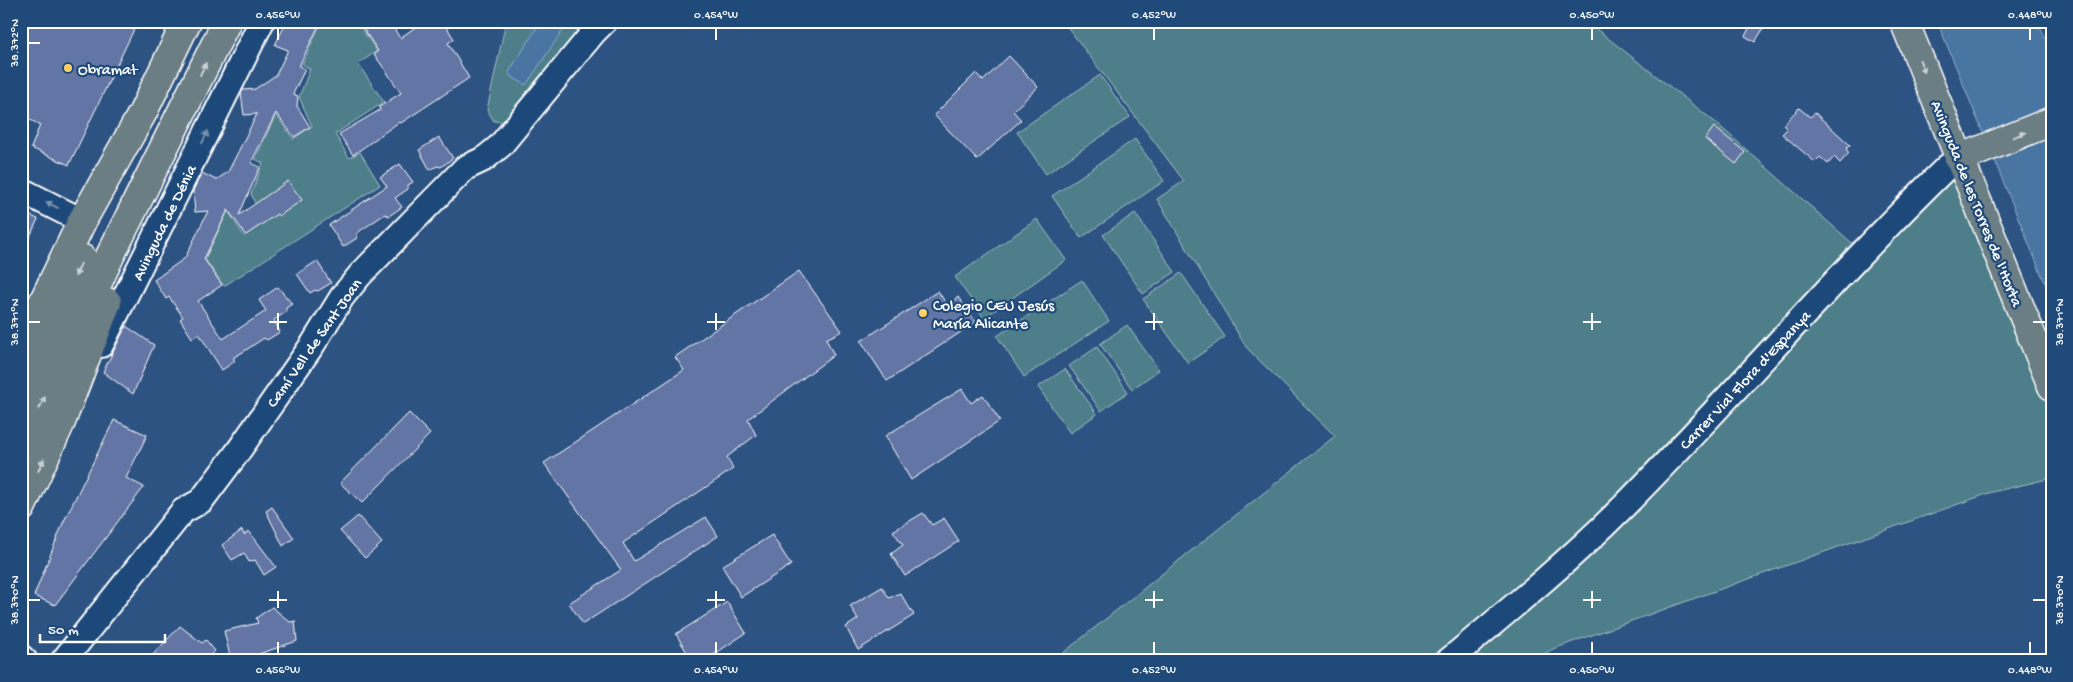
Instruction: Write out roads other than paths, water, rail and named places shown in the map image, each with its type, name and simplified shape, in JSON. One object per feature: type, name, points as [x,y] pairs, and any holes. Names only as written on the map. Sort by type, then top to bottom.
[{"type":"main road","points":[[21,348],[82,221],[143,112],[187,21]]},
{"type":"main road","name":"Avinguda de Dénia","points":[[21,448],[110,256],[227,21]]},
{"type":"main road","name":"Avinguda de les Torres de l'Horta","points":[[1904,21],[2052,386]]},
{"type":"main road","points":[[21,396],[95,234],[143,112]]},
{"type":"main road","name":"Carrer Vial Flora d'Espanya","points":[[1959,159],[2052,121]]},
{"type":"main road","name":"Avinguda de Dénia","points":[[21,508],[61,422],[174,128]]},
{"type":"street","name":"Avinguda de Dénia","points":[[61,422],[121,306],[262,21]]},
{"type":"street","name":"Camí Vell de Sant Joan","points":[[63,661],[183,511],[201,501],[312,344],[342,297],[360,274],[465,168],[484,158],[500,146],[605,21]]},
{"type":"street","name":"Carrer Vial Flora d'Espanya","points":[[1448,661],[1530,592],[1623,506],[1866,249],[1959,159]]},
{"type":"street","points":[[21,190],[82,221]]},
{"type":"street","points":[[21,657],[25,661]]},
{"type":"water","points":[[541,21],[569,21],[526,85],[510,76],[509,72]]},
{"type":"water","points":[[1937,21],[2038,21],[2052,55],[2052,300]]},
{"type":"place","name":"Obramat","points":[[68,68]]},
{"type":"place","name":"Colegio CEU Jesús María Alicante","points":[[923,313]]}]
